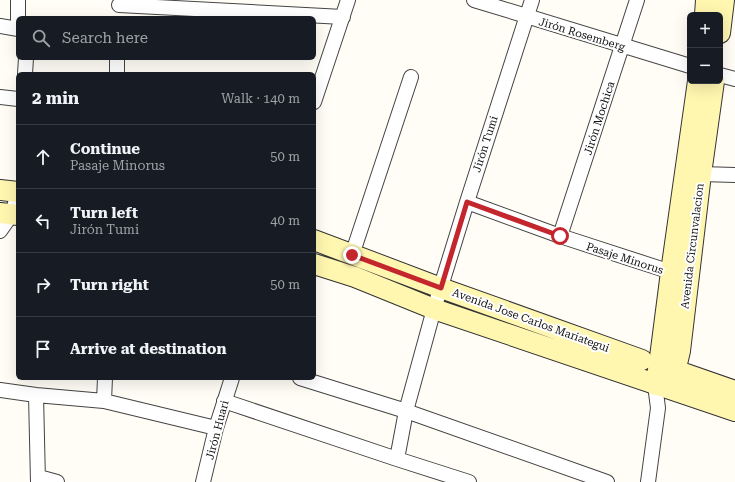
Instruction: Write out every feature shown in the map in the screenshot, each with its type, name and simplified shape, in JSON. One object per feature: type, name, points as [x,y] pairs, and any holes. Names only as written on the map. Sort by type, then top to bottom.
[{"type":"main road","points":[[705,12],[706,0]]},
{"type":"main road","points":[[723,12],[724,0]]},
{"type":"main road","name":"Avenida Circunvalacion","points":[[663,387],[659,365],[698,84]]},
{"type":"main road","name":"Avenida Circunvalacion","points":[[659,365],[681,343],[701,174],[714,84]]},
{"type":"main road","points":[[0,190],[16,192]]},
{"type":"main road","name":"Avenida Jose Carlos Mariategui","points":[[316,241],[441,288],[735,391]]},
{"type":"main road","name":"Avenida Jose Carlos Mariategui","points":[[316,265],[355,277],[434,310],[735,411]]},
{"type":"street","points":[[18,0],[18,16]]},
{"type":"street","points":[[316,96],[348,0]]},
{"type":"street","name":"Jirón Rosemberg","points":[[474,0],[687,65]]},
{"type":"street","name":"Jirón Tumi","points":[[397,459],[406,411],[434,310],[532,0]]},
{"type":"street","name":"Jirón Mochica","points":[[560,236],[637,0]]},
{"type":"street","points":[[119,8],[343,17]]},
{"type":"street","points":[[0,26],[16,29]]},
{"type":"street","points":[[25,72],[26,60]]},
{"type":"street","points":[[117,72],[118,60]]},
{"type":"street","points":[[723,76],[735,79]]},
{"type":"street","points":[[352,255],[411,77]]},
{"type":"street","points":[[0,97],[16,99]]},
{"type":"street","points":[[701,174],[735,175]]},
{"type":"street","points":[[0,231],[10,214],[16,198]]},
{"type":"street","name":"Pasaje Minorus","points":[[467,202],[560,236],[671,272]]},
{"type":"street","points":[[104,380],[104,401]]},
{"type":"street","name":"Jirón Huari","points":[[203,482],[216,428],[231,380]]},
{"type":"street","points":[[306,380],[406,411],[607,482]]},
{"type":"street","name":"Avenida Circunvalacion","points":[[648,482],[658,408],[663,387]]},
{"type":"street","points":[[0,390],[36,396],[104,401],[216,428]]},
{"type":"street","points":[[36,396],[39,480],[57,482]]},
{"type":"street","points":[[224,401],[469,482]]},
{"type":"route","points":[[352,255],[441,288],[467,202],[560,236]]}]
